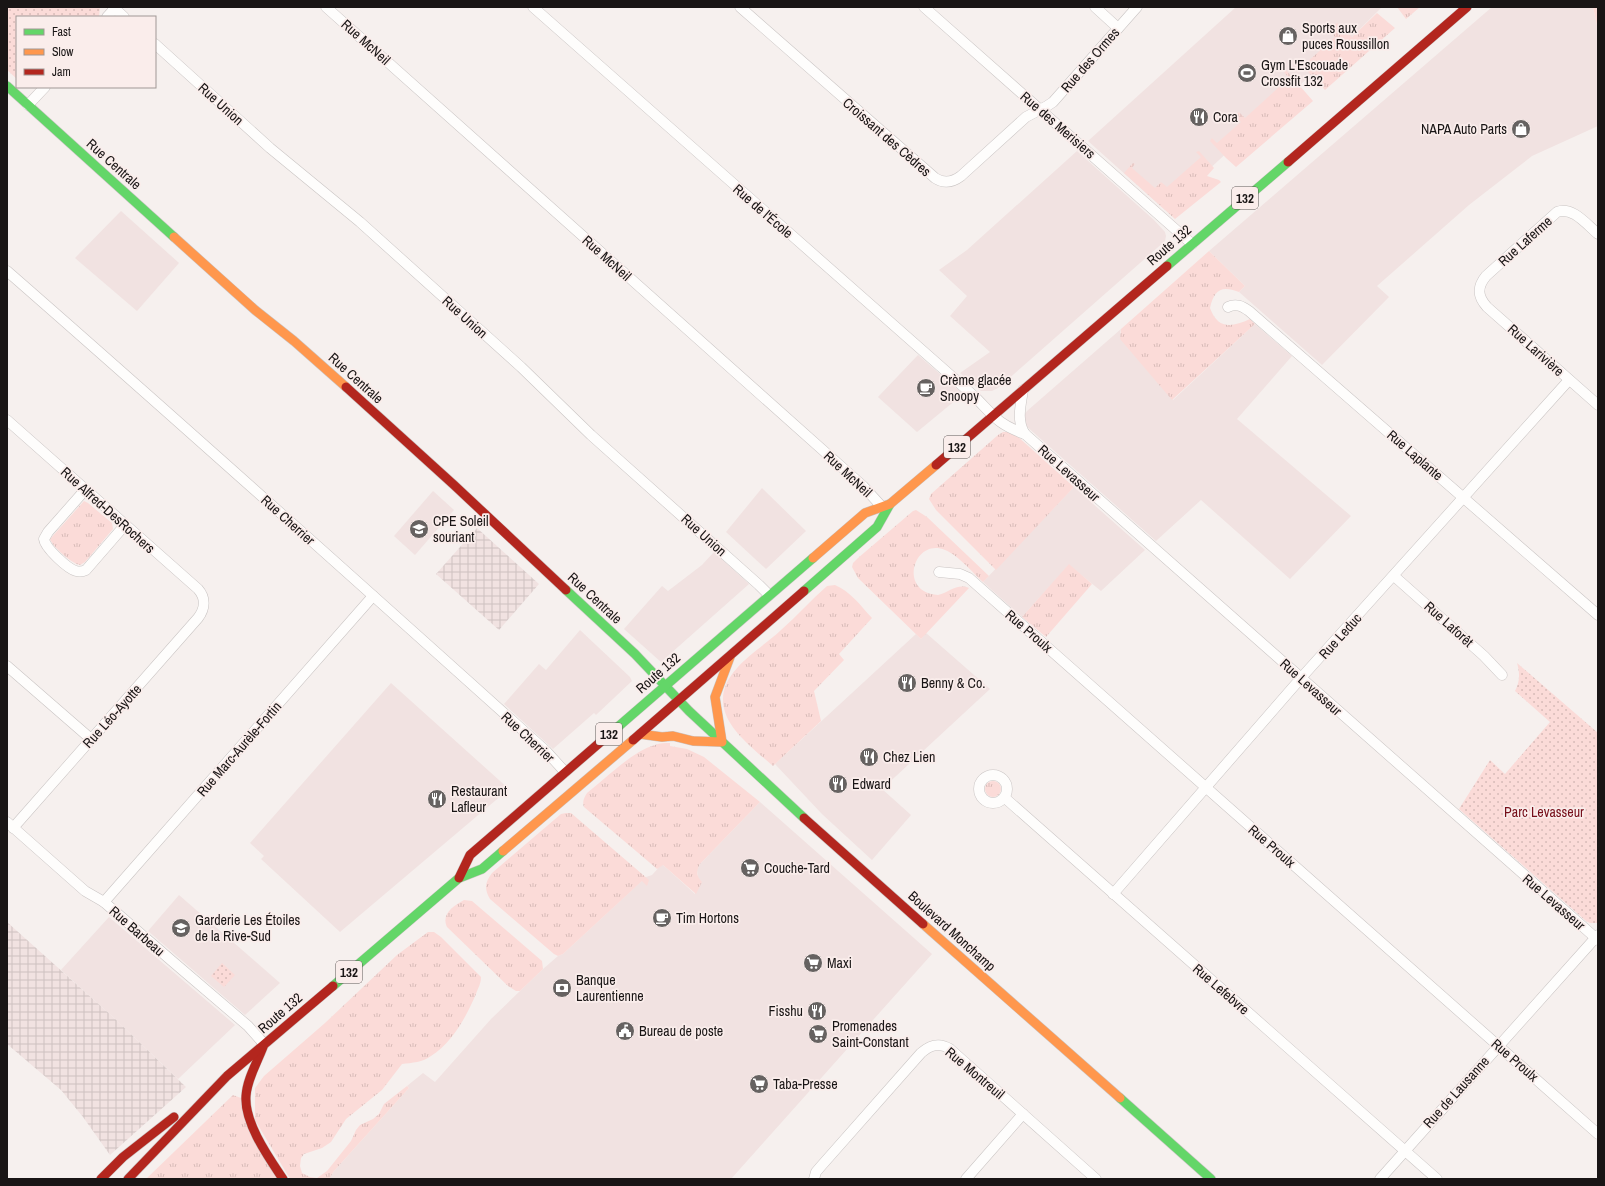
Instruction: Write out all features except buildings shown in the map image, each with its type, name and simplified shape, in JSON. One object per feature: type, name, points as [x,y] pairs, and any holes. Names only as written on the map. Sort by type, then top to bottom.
[{"type":"main road","name":"Route 132","points":[[459,878],[470,855],[769,595],[865,513],[886,507],[1466,7]]},
{"type":"main road","name":"Rue Centrale","points":[[7,86],[255,310],[294,341],[454,485],[635,654],[678,700]]},
{"type":"main road","name":"Route 132","points":[[128,1179],[227,1076],[459,878],[482,870],[640,734],[877,527],[886,507]]},
{"type":"main road","points":[[640,734],[662,737],[673,736],[693,741],[722,742],[715,697],[731,655]]},
{"type":"main road","name":"Boulevard Monchamp","points":[[678,700],[870,877],[1211,1179]]},
{"type":"main road","points":[[264,1044],[248,1089],[246,1107],[251,1123],[283,1179]]},
{"type":"main road","name":"132","points":[[104,1176],[123,1157],[227,1076]]},
{"type":"street","points":[[108,16],[115,7],[123,16]]},
{"type":"street","name":"Rue McNeil","points":[[326,7],[886,507]]},
{"type":"street","name":"Rue de l'École","points":[[533,7],[974,396],[992,416]]},
{"type":"street","name":"Croissant des Cèdres","points":[[740,7],[939,181],[949,182],[955,180],[1026,117],[1041,110]]},
{"type":"street","name":"Rue des Merisiers","points":[[924,7],[1192,244]]},
{"type":"street","points":[[1095,7],[1118,28]]},
{"type":"street","name":"Rue des Ormes","points":[[1041,110],[1057,98],[1137,7]]},
{"type":"street","name":"Rue Union","points":[[156,45],[266,145],[360,222],[521,367],[592,435],[769,595]]},
{"type":"street","points":[[28,105],[44,88]]},
{"type":"street","name":"Rue Laferme","points":[[1479,291],[1479,286],[1486,276],[1557,212],[1564,210],[1571,212],[1598,234]]},
{"type":"street","name":"Rue Cherrier","points":[[7,271],[164,408],[546,752],[565,772]]},
{"type":"street","name":"Rue Larivière","points":[[1479,291],[1482,300],[1487,307],[1598,405]]},
{"type":"street","name":"Rue Laplante","points":[[1228,307],[1238,305],[1249,311],[1598,615]]},
{"type":"street","name":"Rue Leduc","points":[[1113,894],[1301,678],[1569,380]]},
{"type":"street","name":"Rue Levasseur","points":[[1023,389],[1020,420],[1021,428],[1025,434],[1597,938]]},
{"type":"street","name":"Rue Levasseur","points":[[992,416],[1007,427],[1025,434]]},
{"type":"street","name":"Rue Alfred-DesRochers","points":[[7,420],[198,589],[202,594],[204,602]]},
{"type":"street","points":[[85,490],[48,532],[44,539],[46,547],[71,569],[78,572],[86,570],[125,525]]},
{"type":"street","name":"Rue Proulx","points":[[939,572],[960,574],[969,578],[1598,1134]]},
{"type":"street","name":"Rue Laforêt","points":[[1394,576],[1484,656],[1502,675]]},
{"type":"street","name":"Rue Marc-Aurèle-Fortin","points":[[104,902],[373,596]]},
{"type":"street","name":"Rue Léo-Ayotte","points":[[10,825],[91,739],[198,618],[203,611],[204,602]]},
{"type":"street","points":[[7,666],[91,739]]},
{"type":"street","name":"Rue Lefebvre","points":[[1005,798],[1437,1179]]},
{"type":"street","name":"Rue Barbeau","points":[[10,825],[91,896],[104,902],[248,1026],[264,1044]]},
{"type":"street","name":"Rue de Lausanne","points":[[1380,1179],[1404,1150],[1597,938]]},
{"type":"street","name":"Rue Montreuil","points":[[814,1179],[816,1172],[921,1053],[930,1046],[941,1045],[950,1049],[1096,1179]]},
{"type":"street","points":[[966,1179],[1023,1114]]},
{"type":"shaded area","points":[[1236,7],[1382,7],[1352,37],[1165,210],[1088,141]]},
{"type":"shaded area","points":[[1492,7],[1593,7],[1598,30],[1598,126],[1532,156],[1469,205],[1377,286],[1389,297],[1322,365],[1239,292],[1245,286],[1209,251]]},
{"type":"shaded area","points":[[1077,151],[1154,220],[1165,232],[1165,241],[998,388],[992,391],[981,391],[960,373],[990,352],[950,316],[967,296],[939,270],[967,250]]},
{"type":"shaded area","points":[[121,211],[179,263],[137,311],[75,258]]},
{"type":"shaded area","points":[[1255,324],[1292,356],[1237,419],[1351,516],[1290,579],[1201,500],[1156,541],[1025,425],[1024,415],[1027,411],[1121,329],[1120,333],[1173,400]]},
{"type":"shaded area","points":[[918,355],[963,394],[917,432],[878,397]]},
{"type":"shaded area","points":[[1074,487],[1145,550],[1101,591],[1069,565],[1022,617],[983,582]]},
{"type":"shaded area","points":[[762,488],[806,531],[766,569],[726,532]]},
{"type":"shaded area","name":"CPE Soleil souriant","points":[[433,491],[454,510],[415,555],[394,536]]},
{"type":"shaded area","points":[[477,528],[539,584],[499,630],[436,574]]},
{"type":"shaded area","points":[[714,552],[749,584],[661,662],[624,629],[662,586],[668,591],[702,565]]},
{"type":"shaded area","points":[[580,630],[630,677],[632,681],[596,715],[594,713],[553,749],[504,704],[539,664],[546,670]]},
{"type":"shaded area","points":[[926,633],[990,689],[882,789],[911,815],[872,860],[822,814],[775,764],[916,634],[921,639]]},
{"type":"shaded area","points":[[391,683],[509,789],[340,932],[261,859],[264,856],[250,843]]},
{"type":"shaded area","points":[[760,802],[932,954],[731,1179],[329,1179],[334,1171],[409,1088],[407,1086],[423,1073],[435,1082],[491,1019],[520,991],[558,956],[563,954],[646,877],[652,875],[662,864],[695,894],[698,878],[697,870],[700,864]]},
{"type":"shaded area","points":[[179,895],[280,983],[245,1015],[148,931]]},
{"type":"shaded area","points":[[109,917],[235,1025],[178,1079],[61,970]]},
{"type":"shaded area","points":[[7,922],[113,1017],[186,1087],[110,1155],[83,1117],[61,1090],[7,1044]]},
{"type":"green space","points":[[7,7],[100,7],[99,16],[16,16],[16,78],[7,70]]},
{"type":"green space","points":[[1397,7],[1420,7],[1406,19]]},
{"type":"green space","points":[[1593,7],[1598,7],[1598,30]]},
{"type":"green space","points":[[1377,13],[1395,28],[1325,90],[1297,60],[1299,58],[1305,64],[1335,37],[1329,30],[1337,23],[1352,37]]},
{"type":"green space","points":[[1286,70],[1313,101],[1236,167],[1210,141],[1212,138],[1217,143],[1241,122],[1234,116],[1239,112],[1245,118],[1289,78],[1284,72]]},
{"type":"green space","points":[[1199,151],[1214,168],[1207,176],[1221,182],[1175,219],[1124,173],[1133,163],[1135,164],[1132,168],[1155,188],[1161,182],[1167,187],[1201,157],[1196,152]]},
{"type":"green space","points":[[1209,251],[1245,286],[1239,292],[1223,289],[1216,293],[1210,308],[1213,315],[1217,320],[1226,325],[1237,324],[1250,319],[1255,324],[1172,400],[1120,339],[1121,329]]},
{"type":"green space","points":[[1003,432],[1015,434],[1074,487],[996,570],[936,510],[929,499],[931,494]]},
{"type":"green space","points":[[84,501],[112,523],[113,529],[85,562],[80,565],[72,562],[54,546],[50,539]]},
{"type":"green space","points":[[916,510],[927,517],[989,576],[983,582],[960,560],[945,550],[934,548],[925,551],[918,558],[914,566],[914,576],[917,585],[925,592],[938,595],[957,587],[969,588],[921,639],[858,578],[852,567],[853,563],[858,558]]},
{"type":"green space","points":[[1069,564],[1092,584],[1046,637],[1022,617]]},
{"type":"green space","points":[[835,585],[846,591],[872,618],[839,654],[844,660],[814,691],[821,721],[773,766],[745,741],[728,719],[725,712],[723,698],[725,686],[731,675],[740,665],[787,625],[827,586]]},
{"type":"green space","name":"Parc Levasseur","points":[[1517,663],[1598,733],[1598,923],[1590,923],[1586,921],[1459,809],[1490,760],[1505,774],[1550,722],[1515,691],[1519,677]]},
{"type":"green space","points":[[670,743],[670,746],[687,749],[704,757],[760,802],[700,864],[697,873],[702,882],[696,894],[663,865],[657,869],[583,805],[587,793],[629,759],[647,748],[659,744]]},
{"type":"green space","points":[[993,781],[1000,786],[1001,789],[996,796],[993,797],[986,792],[985,789],[990,782]]},
{"type":"green space","points":[[571,813],[649,880],[647,886],[642,881],[563,954],[558,956],[490,899],[486,886],[492,873],[561,814]]},
{"type":"green space","points":[[464,900],[472,901],[542,961],[543,969],[520,991],[516,991],[508,986],[447,927],[447,914],[452,908]]},
{"type":"green space","points":[[428,932],[434,932],[441,937],[481,977],[476,994],[463,1020],[446,1044],[431,1056],[421,1061],[402,1064],[382,1090],[346,1119],[331,1142],[322,1148],[304,1154],[301,1158],[300,1166],[302,1173],[310,1177],[317,1178],[327,1171],[351,1141],[360,1125],[373,1119],[379,1114],[384,1104],[407,1086],[409,1088],[334,1171],[329,1179],[290,1179],[255,1120],[255,1088],[264,1076],[325,1023],[397,955]]},
{"type":"green space","points":[[222,963],[235,975],[224,987],[211,976]]},
{"type":"green space","points":[[233,1095],[241,1098],[277,1179],[146,1179]]},
{"type":"traffic: fast","points":[[7,86],[174,237]]},
{"type":"traffic: fast","points":[[1167,266],[1288,162]]},
{"type":"traffic: fast","points":[[804,591],[877,527],[890,504]]},
{"type":"traffic: fast","points":[[612,732],[813,558]]},
{"type":"traffic: fast","points":[[566,590],[635,654],[689,711],[804,818]]},
{"type":"traffic: fast","points":[[333,986],[459,878],[482,869],[503,851]]},
{"type":"traffic: fast","points":[[1120,1098],[1211,1179]]},
{"type":"traffic: slow","points":[[174,237],[255,310],[294,341],[346,387]]},
{"type":"traffic: slow","points":[[813,558],[865,513],[890,504],[936,465]]},
{"type":"traffic: slow","points":[[640,734],[662,737],[673,736],[693,741],[722,742],[715,697],[730,657]]},
{"type":"traffic: slow","points":[[503,851],[633,740]]},
{"type":"traffic: slow","points":[[923,924],[1120,1098]]},
{"type":"traffic: jam","points":[[1288,162],[1467,7]]},
{"type":"traffic: jam","points":[[936,465],[1167,266]]},
{"type":"traffic: jam","points":[[346,387],[454,485],[566,590]]},
{"type":"traffic: jam","points":[[633,740],[804,591]]},
{"type":"traffic: jam","points":[[459,878],[470,855],[612,732]]},
{"type":"traffic: jam","points":[[804,818],[923,924]]},
{"type":"traffic: jam","points":[[128,1179],[227,1076],[333,986]]},
{"type":"traffic: jam","points":[[263,1047],[248,1083],[246,1106],[258,1140],[283,1179]]},
{"type":"traffic: jam","points":[[101,1179],[123,1157],[174,1117]]},
{"type":"place","name":"Sports aux puces Roussillon","points":[[1288,36]]},
{"type":"place","name":"Gym L'Escouade Crossfit 132","points":[[1247,73]]},
{"type":"place","name":"Cora","points":[[1199,117]]},
{"type":"place","name":"NAPA Auto Parts","points":[[1521,129]]},
{"type":"place","name":"Crème glacée Snoopy","points":[[926,388]]},
{"type":"place","name":"CPE Soleil souriant","points":[[419,529]]},
{"type":"place","name":"Benny & Co.","points":[[907,683]]},
{"type":"place","name":"Chez Lien","points":[[869,757]]},
{"type":"place","name":"Edward","points":[[838,784]]},
{"type":"place","name":"Restaurant Lafleur","points":[[437,799]]},
{"type":"place","name":"Couche-Tard","points":[[750,868]]},
{"type":"place","name":"Tim Hortons","points":[[662,918]]},
{"type":"place","name":"Garderie Les Étoiles de la Rive-Sud","points":[[181,928]]},
{"type":"place","name":"Maxi","points":[[813,963]]},
{"type":"place","name":"Banque Laurentienne","points":[[562,988]]},
{"type":"place","name":"Fisshu","points":[[817,1011]]},
{"type":"place","name":"Bureau de poste","points":[[625,1031]]},
{"type":"place","name":"Promenades Saint-Constant","points":[[818,1034]]},
{"type":"place","name":"Taba-Presse","points":[[759,1084]]}]
